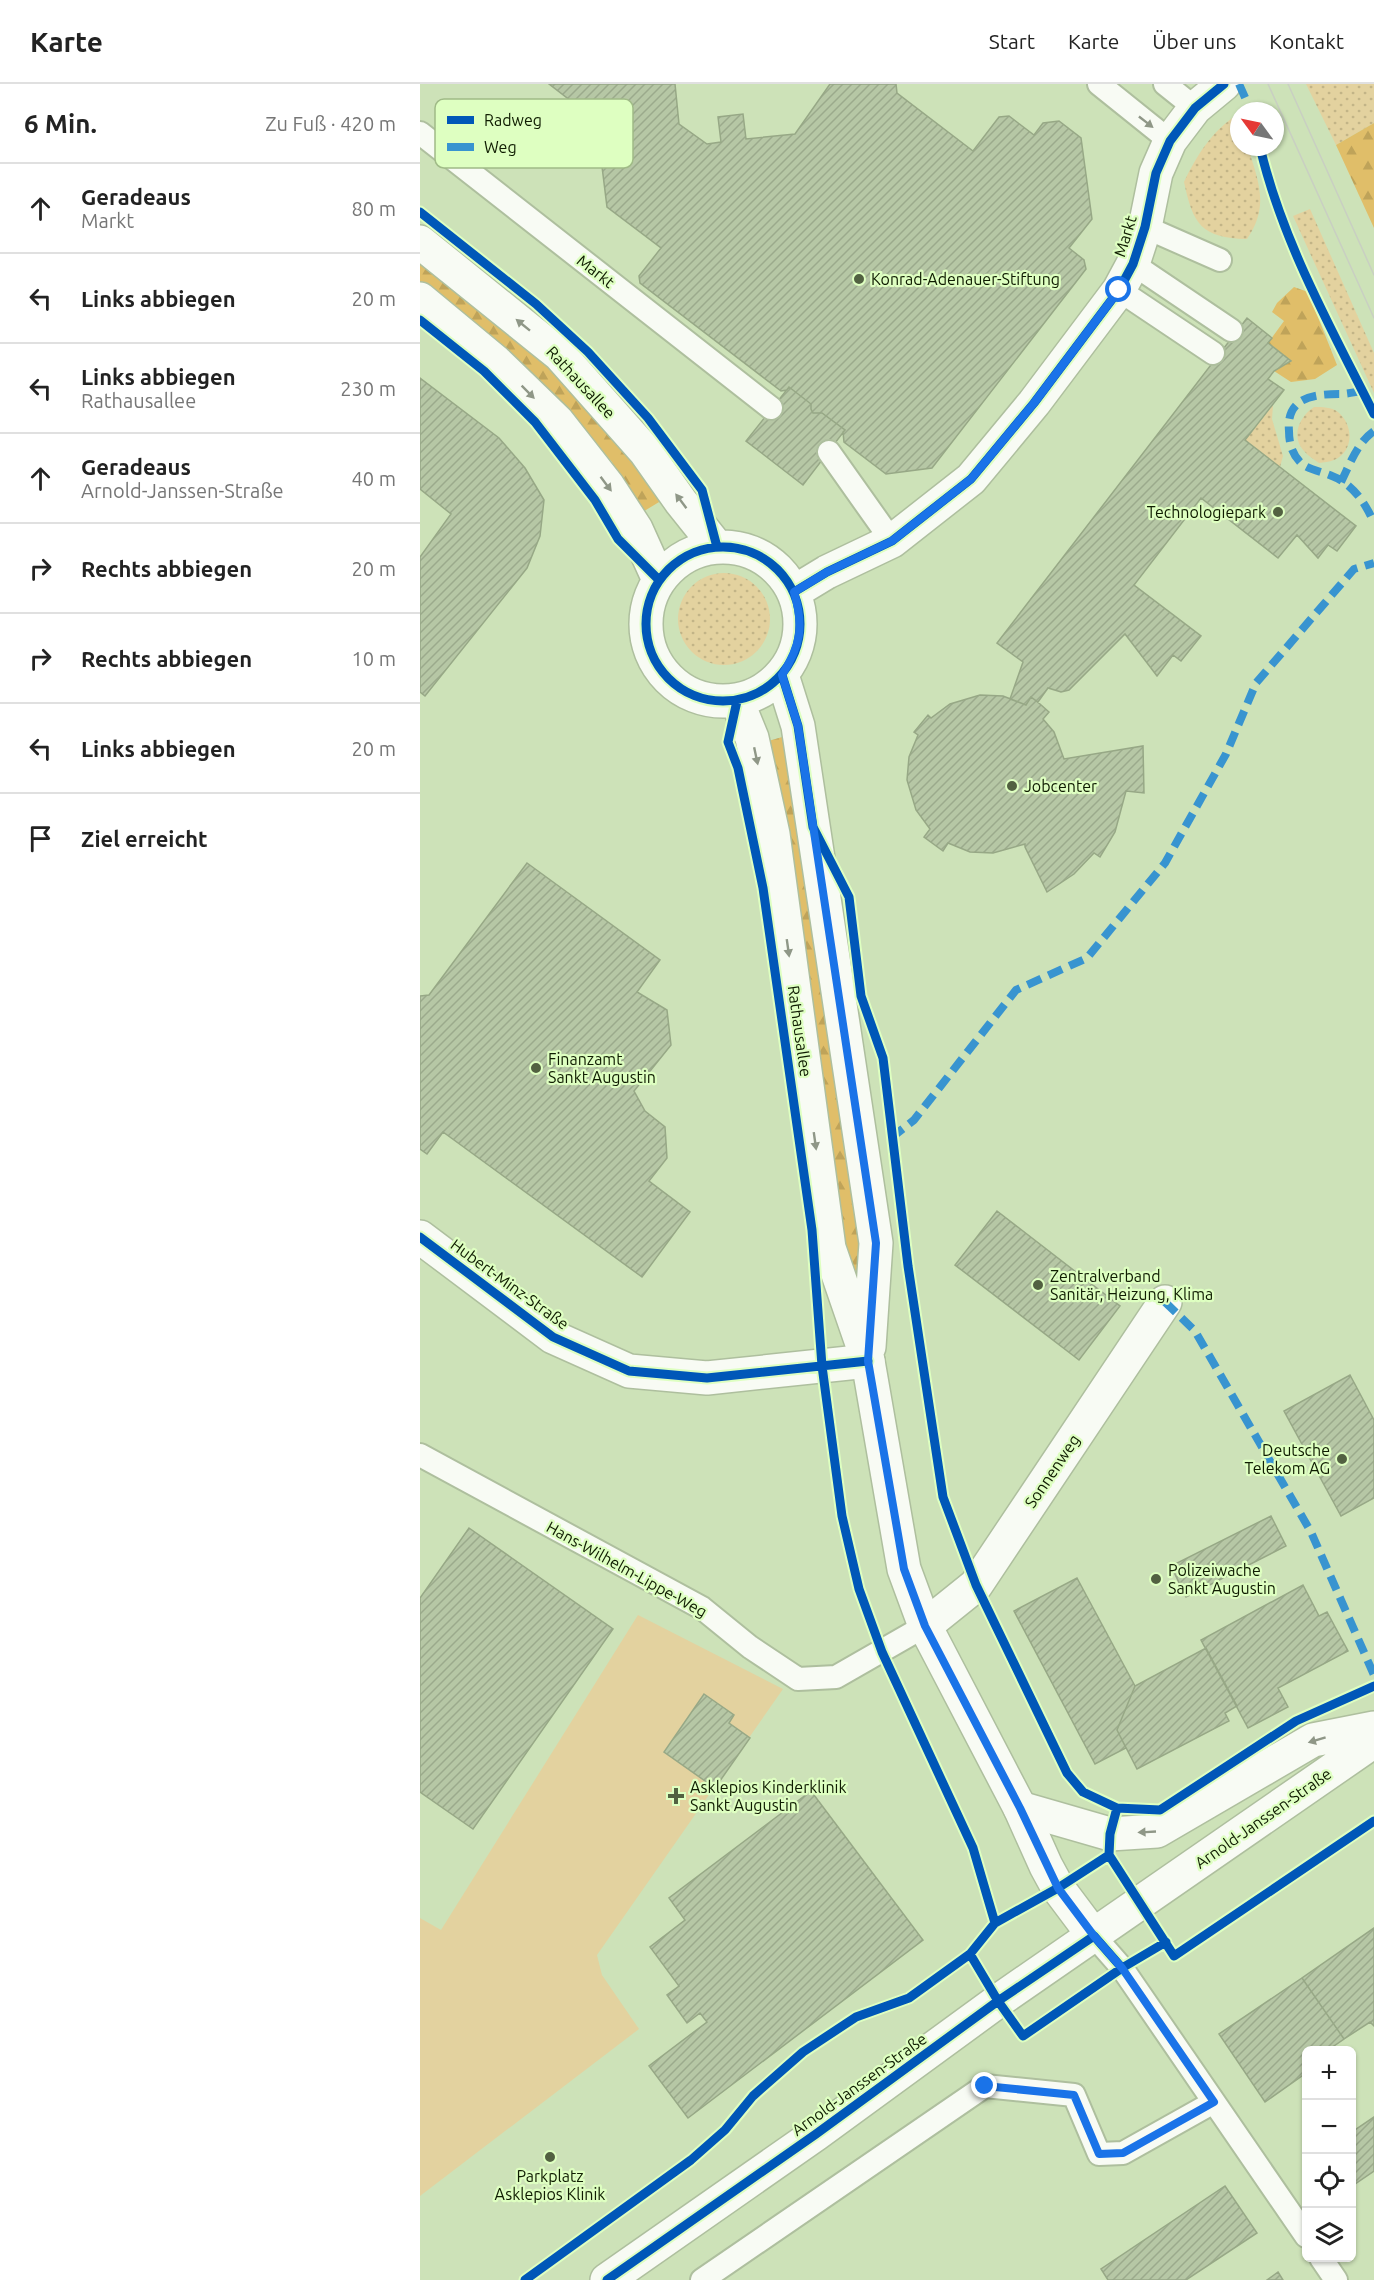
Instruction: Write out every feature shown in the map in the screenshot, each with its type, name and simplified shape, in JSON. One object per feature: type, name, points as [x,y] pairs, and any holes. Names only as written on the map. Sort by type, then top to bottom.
[{"type":"street","name":"Markt","points":[[794,592],[827,572],[892,541],[971,479],[1034,403],[1126,277],[1145,226],[1156,173],[1170,141],[1195,108],[1224,84]]},
{"type":"street","name":"Rathausallee","points":[[420,242],[560,355],[645,451],[717,547]]},
{"type":"street","points":[[420,299],[496,362],[557,421],[608,486],[636,529],[659,580]]},
{"type":"street","points":[[717,547],[748,550],[762,557],[783,575],[794,592],[800,612],[800,632],[795,655],[782,675],[762,691],[736,701],[713,701],[690,695],[676,687],[655,663],[646,636],[647,605],[659,580],[673,565],[690,554],[717,547]]},
{"type":"street","name":"Rathausallee","points":[[782,675],[798,726],[876,1243],[868,1361]]},
{"type":"street","name":"Rathausallee","points":[[736,701],[752,738],[773,834],[829,1248],[868,1361],[904,1569],[925,1626],[1020,1808],[1058,1888],[1094,1936]]},
{"type":"street","name":"Hubert-Minz-Straße","points":[[420,1238],[553,1337],[629,1371],[708,1378],[868,1361]]},
{"type":"street","name":"Sonnenweg","points":[[925,1626],[976,1585],[1165,1302]]},
{"type":"street","points":[[1020,1808],[1110,1834],[1157,1832],[1312,1740],[1374,1728]]},
{"type":"street","name":"Arnold-Janssen-Straße","points":[[607,2280],[816,2134],[998,2001],[1374,1742]]},
{"type":"lane","points":[[1099,84],[1170,141]]},
{"type":"lane","points":[[1165,84],[1195,108]]},
{"type":"lane","name":"Markt","points":[[420,133],[435,145]]},
{"type":"lane","name":"Markt","points":[[465,168],[771,408]]},
{"type":"lane","points":[[1145,226],[1220,260]]},
{"type":"lane","points":[[1126,277],[1231,330]]},
{"type":"lane","points":[[1126,277],[1213,353]]},
{"type":"lane","points":[[829,452],[892,541]]},
{"type":"lane","name":"Hans-Wilhelm-Lippe-Weg","points":[[420,1455],[702,1608],[750,1647],[798,1679],[836,1677],[925,1626]]},
{"type":"lane","points":[[1094,1936],[1122,1968],[1302,2230]]},
{"type":"lane","points":[[702,2280],[985,2086],[1074,2095],[1099,2154],[1123,2153],[1214,2102]]},
{"type":"lane","points":[[1324,2262],[1336,2280]]},
{"type":"shaded area","points":[[1306,84],[1374,84],[1374,123],[1336,145]]},
{"type":"shaded area","points":[[1229,121],[1230,156],[1251,156],[1260,193],[1258,215],[1247,239],[1219,236],[1202,226],[1191,208],[1184,182],[1206,144]]},
{"type":"shaded area","points":[[1310,209],[1374,353],[1374,393],[1293,216]]},
{"type":"shaded area","points":[[1273,405],[1272,419],[1283,456],[1280,467],[1245,440]]},
{"type":"shaded area","points":[[1314,407],[1335,410],[1347,424],[1350,438],[1348,445],[1341,456],[1334,460],[1319,463],[1300,445],[1297,433],[1301,421]]},
{"type":"shaded area","points":[[724,573],[742,577],[756,587],[766,601],[770,619],[766,637],[756,651],[742,661],[724,665],[706,661],[692,651],[682,637],[678,619],[682,601],[692,587],[706,577]]},
{"type":"shaded area","points":[[638,1615],[783,1689],[597,1955],[602,1975],[639,2029],[420,2196],[420,1918],[441,1930]]},
{"type":"green space","points":[[1374,123],[1374,228],[1336,145]]},
{"type":"green space","points":[[420,250],[530,336],[669,496],[641,513],[621,486],[612,462],[566,408],[507,350],[420,282]]},
{"type":"green space","points":[[1294,287],[1308,292],[1337,365],[1315,379],[1291,382],[1274,371],[1291,361],[1268,343],[1284,321],[1272,312],[1277,303]]},
{"type":"green space","points":[[789,735],[864,1270],[848,1271],[765,742]]},
{"type":"building","name":"Konrad-Adenauer-Stiftung","points":[[549,84],[675,84],[679,124],[707,144],[721,142],[718,117],[743,114],[746,139],[795,134],[830,84],[896,84],[897,93],[973,151],[999,117],[1009,116],[1034,135],[1043,123],[1059,121],[1081,138],[1092,219],[1069,248],[1084,260],[1086,269],[932,468],[886,474],[844,442],[843,432],[845,430],[822,413],[813,413],[811,404],[789,387],[781,391],[640,283],[639,276],[661,248],[607,207],[602,168],[633,168],[633,99],[568,99]]},
{"type":"building","name":"Technologiepark","points":[[1247,318],[1272,338],[1268,343],[1291,361],[1274,371],[1268,379],[1284,390],[1245,440],[1356,526],[1337,551],[1328,545],[1318,558],[1297,535],[1278,558],[1201,498],[1134,585],[1201,636],[1181,661],[1173,655],[1157,676],[1125,634],[1069,690],[1061,692],[1048,688],[1038,702],[1031,697],[1026,705],[1010,699],[1023,662],[997,643]]},
{"type":"building","points":[[420,378],[499,438],[525,468],[544,500],[540,536],[527,568],[425,696],[420,692],[420,557],[451,514],[420,489]]},
{"type":"building","points":[[789,387],[811,404],[813,413],[822,413],[845,430],[803,485],[746,441]]},
{"type":"building","points":[[980,695],[1003,696],[1026,705],[1031,697],[1049,712],[1043,719],[1054,732],[1064,759],[1143,746],[1144,793],[1126,791],[1115,832],[1100,857],[1094,853],[1074,874],[1047,892],[1025,844],[993,853],[970,852],[948,843],[943,851],[924,837],[930,829],[916,810],[907,780],[909,757],[918,735],[914,732],[928,715],[931,718],[950,704]]},
{"type":"building","name":"Finanzamt Sankt Augustin","points":[[527,863],[660,960],[637,992],[667,1010],[671,1045],[634,1091],[645,1111],[665,1127],[667,1158],[649,1181],[690,1212],[642,1277],[443,1132],[427,1154],[420,1149],[420,996],[429,995]]},
{"type":"building","name":"Zentralverband Sanitär, Heizung, Klima","points":[[997,1211],[1120,1306],[1079,1360],[955,1265]]},
{"type":"building","name":"Deutsche Telekom AG","points":[[1350,1375],[1374,1420],[1374,1498],[1341,1516],[1284,1411]]},
{"type":"building","points":[[1271,1516],[1286,1546],[1186,1597],[1171,1566]]},
{"type":"building","points":[[469,1528],[613,1629],[473,1829],[420,1792],[420,1598]]},
{"type":"building","points":[[1077,1578],[1135,1686],[1117,1730],[1126,1748],[1095,1764],[1014,1611]]},
{"type":"building","points":[[1303,1585],[1319,1616],[1327,1612],[1348,1651],[1278,1688],[1288,1707],[1248,1728],[1201,1640]]},
{"type":"building","points":[[1206,1648],[1237,1706],[1225,1713],[1229,1721],[1137,1769],[1117,1730],[1135,1686]]},
{"type":"building","points":[[704,1694],[734,1715],[729,1723],[750,1738],[715,1788],[664,1752]]},
{"type":"building","name":"Asklepios Kinderklinik Sankt Augustin","points":[[811,1791],[923,1940],[688,2118],[649,2066],[707,2022],[700,2013],[687,2023],[667,1995],[679,1986],[650,1947],[685,1920],[669,1898]]},
{"type":"building","points":[[1374,1928],[1374,2026],[1370,2022],[1344,2039],[1302,1978]]},
{"type":"building","points":[[1302,1978],[1344,2039],[1334,2046],[1302,2046],[1302,2076],[1265,2102],[1219,2034]]},
{"type":"building","points":[[1374,2117],[1374,2171],[1356,2183],[1356,2154],[1356,2129]]},
{"type":"building","points":[[1225,2186],[1257,2233],[1186,2280],[1108,2280],[1101,2269]]},
{"type":"building","points":[[1278,2272],[1283,2280],[1267,2280]]},
{"type":"tram line","points":[[1268,84],[1374,318]]},
{"type":"tram line","points":[[1288,84],[1374,275]]},
{"type":"marked path","points":[[1239,84],[1247,102]]},
{"type":"marked path","points":[[1362,391],[1321,395],[1297,404],[1289,420],[1289,435],[1292,449],[1302,464],[1346,484],[1363,502],[1374,523]]},
{"type":"marked path","points":[[1341,482],[1358,448],[1374,431]]},
{"type":"marked path","points":[[891,1138],[914,1120],[1016,990],[1087,958],[1165,863],[1226,754],[1256,683],[1354,569],[1374,563]]},
{"type":"marked path","points":[[1165,1302],[1195,1331],[1311,1532],[1374,1675]]},
{"type":"cycle path","points":[[794,592],[827,572],[892,541],[971,479],[1034,403],[1119,290],[1133,264],[1145,227],[1156,173],[1170,141],[1195,108],[1224,84]]},
{"type":"cycle path","points":[[1262,156],[1269,182],[1294,250],[1374,414]]},
{"type":"cycle path","points":[[420,212],[536,304],[588,352],[648,418],[702,490],[717,547]]},
{"type":"cycle path","points":[[420,320],[484,371],[535,422],[595,500],[618,539],[659,580]]},
{"type":"cycle path","points":[[723,547],[753,552],[778,569],[795,594],[800,624],[795,654],[778,679],[753,696],[723,701],[693,696],[668,679],[651,654],[646,624],[651,594],[668,569],[693,552],[723,547]]},
{"type":"cycle path","points":[[782,675],[798,726],[813,827],[849,897],[861,996],[883,1058],[908,1266],[943,1497],[976,1585],[1067,1773],[1083,1792],[1117,1808],[1160,1810],[1296,1721],[1374,1686]]},
{"type":"cycle path","points":[[737,701],[728,742],[738,768],[763,888],[812,1230],[822,1366],[842,1516],[859,1589],[882,1652],[973,1848],[995,1923]]},
{"type":"cycle path","points":[[420,1237],[553,1337],[629,1371],[707,1378],[868,1361]]},
{"type":"cycle path","points":[[1117,1808],[1110,1834],[1109,1855],[1174,1956],[1374,1821]]},
{"type":"cycle path","points":[[525,2280],[691,2160],[725,2130],[753,2096],[803,2052],[856,2017],[909,1998],[970,1954],[995,1923],[1058,1888],[1109,1855]]},
{"type":"cycle path","points":[[607,2280],[816,2134],[998,2001],[1094,1936],[1122,1968]]},
{"type":"cycle path","points":[[970,1954],[998,2001],[1023,2036],[1122,1968],[1166,1942]]},
{"type":"place","name":"Konrad-Adenauer-Stiftung","points":[[859,279]]},
{"type":"place","name":"Technologiepark","points":[[1278,512]]},
{"type":"place","name":"Jobcenter","points":[[1012,786]]},
{"type":"place","name":"Finanzamt Sankt Augustin","points":[[536,1068]]},
{"type":"place","name":"Zentralverband Sanitär, Heizung, Klima","points":[[1038,1285]]},
{"type":"place","name":"Deutsche Telekom AG","points":[[1342,1459]]},
{"type":"place","name":"Polizeiwache Sankt Augustin","points":[[1156,1579]]},
{"type":"place","name":"Asklepios Kinderklinik Sankt Augustin","points":[[676,1796]]},
{"type":"place","name":"Parkplatz Asklepios Klinik","points":[[550,2157]]},
{"type":"route","points":[[985,2086],[1074,2095],[1099,2154],[1123,2153],[1214,2102],[1122,1968],[1094,1936],[1058,1888],[1020,1808],[925,1626],[904,1569],[868,1361],[876,1243],[798,726],[782,675],[795,655],[800,632],[800,612],[794,592],[827,572],[892,541],[971,479],[1034,403],[1119,290]]}]
